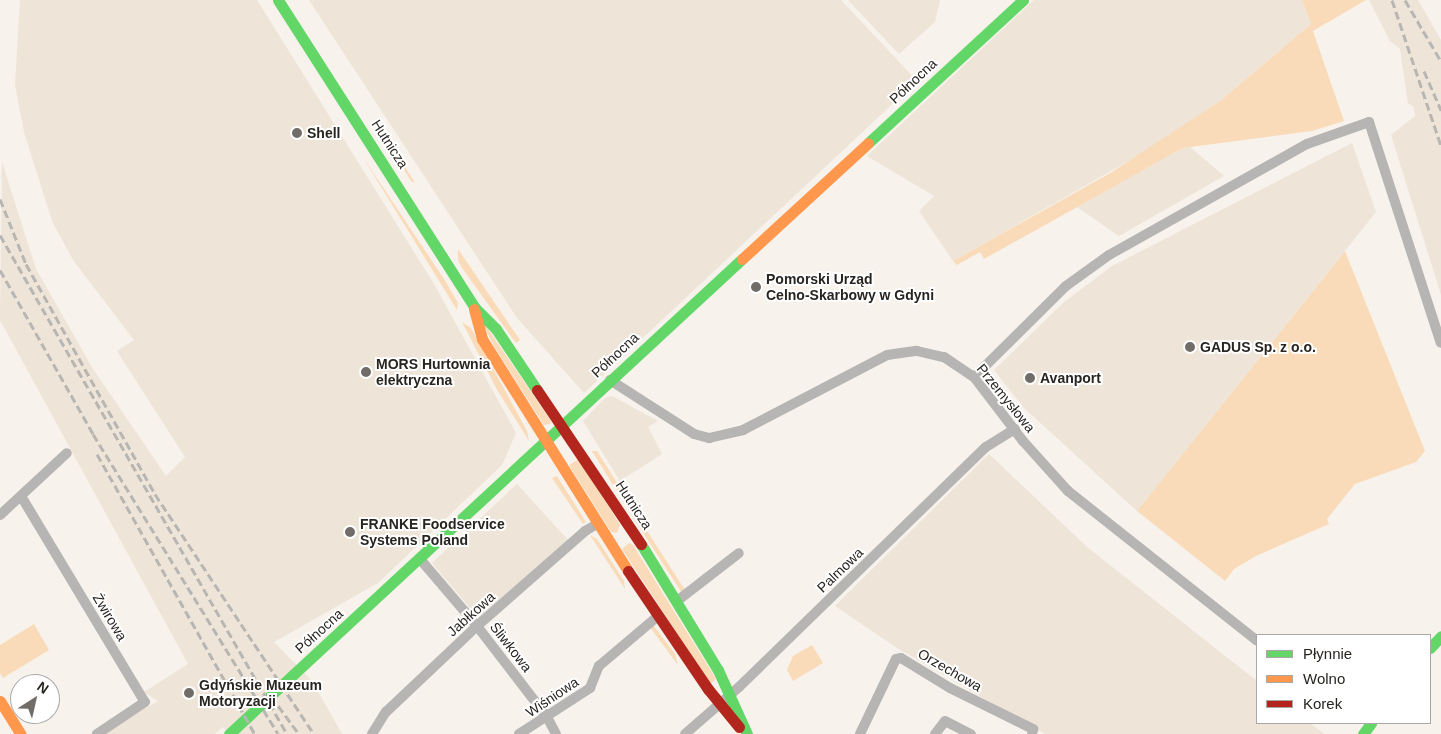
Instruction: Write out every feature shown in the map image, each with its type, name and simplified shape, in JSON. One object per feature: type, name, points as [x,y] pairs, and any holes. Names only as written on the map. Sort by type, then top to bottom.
[{"type":"main road","name":"Hutnicza","points":[[278,0],[474,307],[496,329],[563,424],[634,532],[677,601],[730,694],[746,734]]},
{"type":"main road","name":"Północna","points":[[229,734],[1023,0]]},
{"type":"main road","name":"Hutnicza","points":[[474,307],[482,339],[597,524],[658,616],[720,704],[746,734]]},
{"type":"main road","points":[[612,547],[634,532]]},
{"type":"main road","points":[[1431,647],[1441,636]]},
{"type":"main road","points":[[0,701],[21,734]]},
{"type":"street","points":[[974,377],[1066,286],[1109,255],[1307,144],[1369,122],[1441,343]]},
{"type":"street","name":"Przemysłowa","points":[[610,380],[681,426],[709,438],[743,430],[892,354],[917,350],[939,355],[974,377],[1068,491],[1256,640]]},
{"type":"street","name":"Palmowa","points":[[685,734],[720,704],[986,447],[1015,429]]},
{"type":"street","points":[[0,515],[67,453]]},
{"type":"street","name":"Żwirowa","points":[[21,496],[145,702],[97,734]]},
{"type":"street","name":"Jabłkowa","points":[[372,734],[386,712],[477,626],[585,531],[597,524]]},
{"type":"street","points":[[677,601],[740,552]]},
{"type":"street","name":"Śliwkowa","points":[[420,559],[477,626],[547,717],[556,734]]},
{"type":"street","name":"Wiśniowa","points":[[519,734],[590,688],[599,666],[658,616]]},
{"type":"street","name":"Orzechowa","points":[[860,734],[896,659],[902,658],[965,696],[1033,729],[1032,734]]},
{"type":"street","points":[[935,734],[945,721],[971,734]]},
{"type":"shaded area","points":[[20,0],[257,0],[434,284],[516,433],[502,465],[378,583],[274,642],[312,681],[342,734],[229,734],[223,727],[215,734],[103,734],[158,701],[144,692],[188,664],[0,320],[2,162],[36,269],[93,369],[166,476],[185,457],[117,351],[134,340],[73,260],[52,221],[24,132],[15,85]]},
{"type":"shaded area","points":[[309,0],[841,0],[917,81],[584,393],[517,318]]},
{"type":"shaded area","points":[[848,0],[940,0],[935,22],[899,54]]},
{"type":"shaded area","points":[[1034,0],[1302,0],[1311,24],[1220,101],[1153,147],[953,261],[919,211],[934,196],[867,156]]},
{"type":"shaded area","points":[[1302,0],[1366,0],[1313,31],[1344,121],[1312,131],[1183,148],[984,259],[980,252],[957,265],[953,261],[1112,172],[1220,101],[1311,24]]},
{"type":"shaded area","points":[[1369,0],[1418,0],[1441,40],[1441,295],[1391,135],[1415,116],[1414,107],[1408,103],[1400,49],[1390,41]]},
{"type":"shaded area","points":[[384,133],[415,183],[411,181],[385,140]]},
{"type":"shaded area","points":[[1352,143],[1376,212],[1137,511],[1024,408],[994,370],[1063,303],[1112,266]]},
{"type":"shaded area","points":[[1190,147],[1224,176],[1119,236],[1077,207],[1183,148]]},
{"type":"shaded area","points":[[362,156],[444,279],[458,303],[457,310]]},
{"type":"shaded area","points":[[458,249],[520,340],[516,343],[462,268],[458,260]]},
{"type":"shaded area","points":[[1345,251],[1425,451],[1416,462],[1355,484],[1327,519],[1329,524],[1256,556],[1234,569],[1225,581],[1137,511]]},
{"type":"shaded area","points":[[477,313],[551,421],[550,424],[544,425],[495,348]]},
{"type":"shaded area","points":[[462,322],[471,328],[527,431],[529,441],[496,388]]},
{"type":"shaded area","points":[[612,396],[658,421],[648,427],[662,454],[620,481],[583,421],[605,398]]},
{"type":"shaded area","points":[[592,451],[597,451],[624,494],[616,490]]},
{"type":"shaded area","points":[[989,454],[1087,547],[1256,680],[1256,724],[1311,724],[1324,734],[1045,734],[897,648],[835,606]]},
{"type":"shaded area","points":[[579,459],[620,525],[617,533],[611,532],[569,465]]},
{"type":"shaded area","points":[[557,476],[586,522],[583,524],[552,478]]},
{"type":"shaded area","points":[[517,484],[568,540],[479,619],[432,563]]},
{"type":"shaded area","points":[[631,506],[685,590],[682,593],[629,511]]},
{"type":"shaded area","points":[[590,535],[597,539],[624,581],[625,589]]},
{"type":"shaded area","points":[[629,543],[633,545],[716,679],[710,684],[622,549]]},
{"type":"shaded area","points":[[34,624],[49,650],[3,678],[0,673],[0,645]]},
{"type":"shaded area","points":[[649,626],[654,626],[675,654],[678,665]]},
{"type":"shaded area","points":[[812,645],[823,663],[793,681],[787,670],[793,656]]},
{"type":"railway","points":[[1392,0],[1441,146]]},
{"type":"railway","points":[[1405,0],[1441,61]]},
{"type":"railway","points":[[1424,71],[1441,110]]},
{"type":"railway","points":[[0,199],[26,264],[155,494],[314,734]]},
{"type":"railway","points":[[0,235],[287,734]]},
{"type":"railway","points":[[0,270],[93,434],[278,734]]},
{"type":"railway","points":[[97,454],[255,734]]},
{"type":"railway","points":[[271,696],[299,734]]},
{"type":"traffic: fast","points":[[278,0],[474,307],[496,329],[537,390]]},
{"type":"traffic: fast","points":[[868,143],[1023,0]]},
{"type":"traffic: fast","points":[[229,734],[742,259]]},
{"type":"traffic: fast","points":[[641,544],[718,670],[747,734]]},
{"type":"traffic: fast","points":[[1431,647],[1441,636]]},
{"type":"traffic: fast","points":[[1363,734],[1370,724]]},
{"type":"traffic: slow","points":[[742,259],[868,143]]},
{"type":"traffic: slow","points":[[474,309],[482,339],[628,571]]},
{"type":"traffic: slow","points":[[0,701],[21,734]]},
{"type":"traffic: jam","points":[[537,390],[641,544]]},
{"type":"traffic: jam","points":[[628,571],[708,689],[739,727]]},
{"type":"place","name":"Shell","points":[[297,133]]},
{"type":"place","name":"Pomorski Urząd Celno-Skarbowy w Gdyni","points":[[756,287]]},
{"type":"place","name":"GADUS Sp. z o.o.","points":[[1190,347]]},
{"type":"place","name":"MORS Hurtownia elektryczna","points":[[366,372]]},
{"type":"place","name":"Avanport","points":[[1030,378]]},
{"type":"place","name":"FRANKE Foodservice Systems Poland","points":[[350,532]]},
{"type":"place","name":"Gdyńskie Muzeum Motoryzacji","points":[[189,693]]}]
